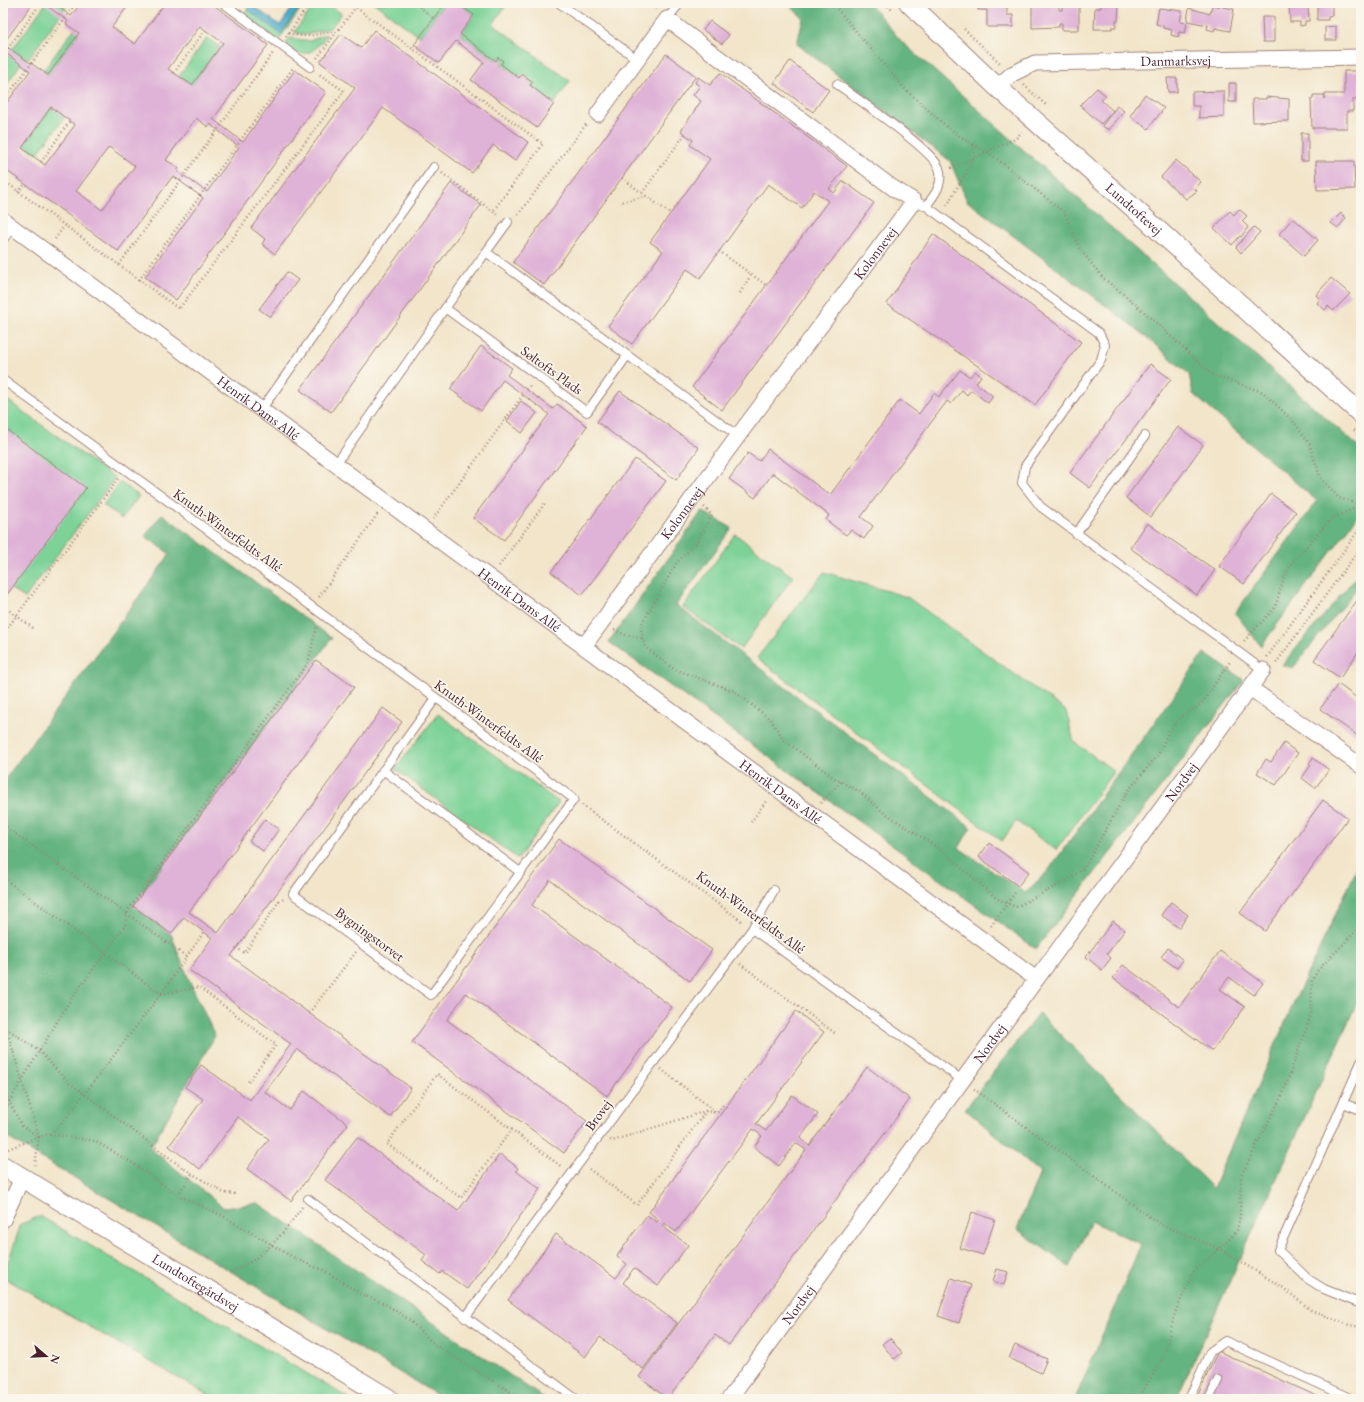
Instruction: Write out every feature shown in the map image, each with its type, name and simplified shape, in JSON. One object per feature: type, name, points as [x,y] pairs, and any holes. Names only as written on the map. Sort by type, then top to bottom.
[{"type":"street","name":"Lundtoftevej","points":[[908,3],[1033,120],[1153,225],[1361,414]]},
{"type":"street","points":[[598,114],[667,19],[893,188],[920,204]]},
{"type":"street","name":"Danmarksvej","points":[[997,87],[1012,74],[1036,63],[1361,56]]},
{"type":"street","name":"Kolonnevej","points":[[584,646],[738,436],[920,204]]},
{"type":"street","name":"Henrik Dams Allé","points":[[8,224],[1036,979]]},
{"type":"street","name":"Nordvej","points":[[729,1399],[1263,670]]},
{"type":"street","points":[[1250,688],[1361,766]]},
{"type":"street","name":"Lundtoftegårdsvej","points":[[4,1168],[389,1399]]},
{"type":"street","points":[[3,1220],[22,1178]]},
{"type":"lane","points":[[223,3],[310,67]]},
{"type":"lane","points":[[559,3],[637,59]]},
{"type":"lane","points":[[667,19],[680,3]]},
{"type":"lane","points":[[837,84],[909,138],[932,157],[939,167],[940,188],[920,204],[1099,333],[1105,345],[1101,360],[1025,466],[1022,483],[1041,506],[1076,534],[1263,670]]},
{"type":"lane","points":[[261,410],[434,167]]},
{"type":"lane","points":[[336,464],[445,308],[508,222]]},
{"type":"lane","points":[[3,240],[8,224]]},
{"type":"lane","points":[[486,252],[738,436]]},
{"type":"lane","name":"Søltofts Plads","points":[[445,308],[587,412],[627,356]]},
{"type":"lane","name":"Knuth-Winterfeldts Allé","points":[[3,380],[574,799]]},
{"type":"lane","points":[[1076,534],[1146,436]]},
{"type":"lane","points":[[293,894],[436,698]]},
{"type":"lane","points":[[383,770],[520,872]]},
{"type":"lane","name":"Bygningstorvet","points":[[293,894],[431,995],[574,799]]},
{"type":"lane","name":"Brovej","points":[[465,1318],[752,929],[774,890]]},
{"type":"lane","name":"Knuth-Winterfeldts Allé","points":[[752,929],[962,1080]]},
{"type":"lane","points":[[1361,1062],[1278,1250],[1308,1279],[1324,1289],[1361,1304]]},
{"type":"lane","points":[[1343,1103],[1361,1110]]},
{"type":"lane","points":[[308,1198],[465,1318],[576,1399]]},
{"type":"lane","points":[[1188,1399],[1210,1352],[1224,1341],[1352,1399]]},
{"type":"lane","points":[[1209,1399],[1218,1380]]},
{"type":"path","points":[[3,55],[41,3]]},
{"type":"path","points":[[3,102],[76,3]]},
{"type":"path","points":[[119,265],[310,3]]},
{"type":"path","points":[[350,3],[456,82],[543,144],[493,211]]},
{"type":"path","points":[[420,3],[419,6],[422,10],[434,19]]},
{"type":"path","points":[[832,3],[905,89],[947,127],[973,145],[988,152],[1064,212],[1080,248],[1104,278],[1132,301],[1213,374],[1263,392],[1295,423],[1310,445],[1320,477],[1339,498],[1361,505]]},
{"type":"path","points":[[3,180],[179,309],[344,91],[310,67],[356,7]]},
{"type":"path","points":[[174,72],[205,30]]},
{"type":"path","points":[[288,33],[301,37],[309,37],[322,32],[337,32]]},
{"type":"path","points":[[139,280],[299,59]]},
{"type":"path","points":[[434,167],[508,222],[515,220],[592,116],[598,114]]},
{"type":"path","points":[[939,173],[1015,139],[1033,120]]},
{"type":"path","points":[[41,162],[70,121]]},
{"type":"path","points":[[642,193],[685,134]]},
{"type":"path","points":[[940,217],[975,157],[973,145]]},
{"type":"path","points":[[622,178],[671,214]]},
{"type":"path","points":[[18,192],[24,184]]},
{"type":"path","points":[[622,202],[646,196]]},
{"type":"path","points":[[54,241],[65,226]]},
{"type":"path","points":[[719,251],[766,285]]},
{"type":"path","points":[[740,293],[751,274]]},
{"type":"path","points":[[425,530],[523,395]]},
{"type":"path","points":[[3,634],[124,470]]},
{"type":"path","points":[[693,497],[712,515],[695,545],[677,562],[641,625],[642,638],[646,648],[674,669],[734,691],[770,719],[784,740],[841,781],[859,791],[882,811],[944,852],[996,898],[1016,907],[1066,881],[1084,868],[1127,792],[1158,755],[1169,731],[1180,718],[1202,703],[1246,639],[1275,608],[1284,577],[1293,561],[1332,518],[1361,505]]},
{"type":"path","points":[[490,578],[545,503]]},
{"type":"path","points":[[3,1112],[69,1002],[125,926],[128,910],[308,663],[317,624],[311,607],[377,515]]},
{"type":"path","points":[[1263,670],[1266,658],[1361,527]]},
{"type":"path","points":[[1263,670],[1275,666],[1361,548]]},
{"type":"path","points":[[3,606],[33,628]]},
{"type":"path","points":[[601,624],[626,636],[642,638]]},
{"type":"path","points":[[814,815],[821,803],[841,781]]},
{"type":"path","name":"Knuth-Winterfeldts Allé","points":[[574,799],[752,929]]},
{"type":"path","points":[[751,822],[767,800]]},
{"type":"path","points":[[3,825],[187,957]]},
{"type":"path","points":[[3,878],[161,994],[199,987],[276,1045],[248,1082]]},
{"type":"path","points":[[982,939],[1015,893]]},
{"type":"path","points":[[236,948],[245,953],[279,901],[293,894]]},
{"type":"path","points":[[1138,1399],[1164,1356],[1175,1312],[1193,1272],[1237,1230],[1241,1176],[1283,1093],[1311,1014],[1312,981],[1318,970],[1361,926]]},
{"type":"path","points":[[4,1168],[6,1150],[49,1134],[62,1123],[161,994],[204,932]]},
{"type":"path","points":[[309,1013],[362,944]]},
{"type":"path","points":[[731,957],[836,1034]]},
{"type":"path","points":[[3,1018],[39,1137],[34,1168],[22,1178]]},
{"type":"path","points":[[6,1028],[39,1051],[67,1081],[192,1174],[224,1193],[236,1194]]},
{"type":"path","points":[[653,1063],[717,1113]]},
{"type":"path","points":[[512,1129],[461,1198],[387,1144],[438,1074],[572,1173]]},
{"type":"path","points":[[962,1080],[1161,1225],[1218,1248],[1282,1287],[1311,1310],[1349,1325],[1361,1327]]},
{"type":"path","points":[[3,1090],[22,1126],[39,1137]]},
{"type":"path","points":[[717,1113],[722,1105],[726,1107]]},
{"type":"path","points":[[601,1134],[612,1141],[706,1111],[717,1113]]},
{"type":"path","points":[[580,1162],[637,1205],[706,1111]]},
{"type":"path","points":[[49,1134],[95,1141],[129,1161],[178,1195],[221,1215],[298,1260],[325,1272],[361,1294],[407,1318],[435,1345],[522,1399]]},
{"type":"path","points":[[178,1195],[192,1174]]},
{"type":"path","points":[[232,1272],[259,1257],[272,1245],[282,1235],[308,1198]]},
{"type":"path","points":[[581,1390],[594,1399]]},
{"type":"green space","points":[[46,3],[69,3],[29,58],[25,58],[3,89],[3,62]]},
{"type":"green space","points":[[302,3],[305,3],[278,41],[243,15],[247,9],[281,33]]},
{"type":"green space","points":[[316,3],[327,3],[342,14],[329,29],[308,34],[299,34],[294,32]]},
{"type":"green space","points":[[374,3],[445,3],[420,37]]},
{"type":"green space","points":[[457,3],[508,3],[493,24],[570,81],[554,104],[530,85],[532,82],[522,74],[519,78],[501,64],[503,61],[498,57],[496,61],[460,34],[474,15]]},
{"type":"green space","points":[[787,3],[869,3],[902,42],[1361,449],[1361,512],[1261,646],[1235,613],[1317,501],[1193,394],[1189,374],[1138,330],[967,201],[950,161],[797,44],[803,18]]},
{"type":"green space","points":[[74,29],[79,33],[48,75],[43,71]]},
{"type":"green space","points":[[323,35],[327,35],[313,51],[308,53],[297,53],[284,46],[290,38],[310,41]]},
{"type":"green space","points":[[207,38],[220,47],[192,85],[179,76]]},
{"type":"green space","points":[[51,107],[65,117],[37,154],[24,145]]},
{"type":"green space","points":[[3,397],[115,478],[25,598],[11,589]]},
{"type":"green space","points":[[120,482],[139,496],[122,519],[103,505]]},
{"type":"green space","points":[[702,511],[732,528],[676,605],[971,827],[959,848],[1025,893],[1048,871],[1204,653],[1244,680],[1036,949],[609,642]]},
{"type":"green space","points":[[162,514],[332,638],[133,906],[171,934],[190,982],[215,1036],[150,1148],[224,1208],[258,1203],[545,1399],[444,1399],[3,1135],[3,782],[170,554],[145,536]]},
{"type":"green space","points":[[735,534],[793,577],[741,649],[683,607]]},
{"type":"green space","points":[[1361,571],[1361,583],[1293,668],[1282,665]]},
{"type":"green space","points":[[824,572],[907,597],[1066,711],[1074,742],[1114,771],[1056,850],[1016,821],[1002,841],[757,658]]},
{"type":"green space","points":[[438,714],[559,802],[518,859],[395,769]]},
{"type":"green space","points":[[1361,860],[1361,994],[1176,1399],[1075,1399],[1141,1244],[1091,1221],[1069,1267],[1017,1229],[1040,1173],[965,1109],[1039,1013],[1213,1188],[1294,1002]]},
{"type":"green space","points":[[40,1216],[350,1399],[215,1399],[3,1277],[21,1224]]},
{"type":"water","points":[[251,3],[256,3],[254,7],[280,25],[295,4],[294,3],[303,3],[281,34],[247,9]]},
{"type":"building","points":[[3,3],[33,3],[3,44]]},
{"type":"building","points":[[43,3],[53,3],[71,16],[81,3],[130,3],[112,27],[135,44],[165,3],[211,3],[268,45],[213,119],[243,142],[295,70],[326,92],[176,300],[145,277],[203,198],[173,176],[118,251],[3,168],[3,108],[30,71],[3,51],[3,44],[48,75],[79,33],[66,24],[68,21]],"holes":[[[200,26],[223,43],[192,85],[168,69]],[[51,107],[75,125],[45,165],[22,148]],[[196,118],[208,127],[210,124],[239,147],[207,192],[177,171],[179,168],[166,160]],[[109,147],[135,166],[102,210],[76,191]]]},
{"type":"building","points":[[445,3],[457,3],[474,15],[460,34],[496,61],[498,57],[503,61],[501,64],[519,78],[522,74],[533,82],[530,85],[554,104],[537,128],[471,80],[484,62],[456,41],[439,63],[414,45]]},
{"type":"building","points":[[978,3],[1007,3],[1007,15],[1013,15],[1013,27],[987,27],[987,10],[978,10]]},
{"type":"building","points":[[1032,3],[1059,3],[1059,10],[1062,10],[1062,5],[1079,5],[1079,30],[1062,30],[1062,23],[1059,23],[1059,27],[1032,28]]},
{"type":"building","points":[[1101,3],[1119,3],[1118,21],[1116,21],[1116,27],[1112,27],[1112,29],[1094,29],[1095,8],[1101,8]]},
{"type":"building","points":[[1289,3],[1308,3],[1309,21],[1305,21],[1305,25],[1300,26],[1300,22],[1290,22]]},
{"type":"building","points":[[1317,3],[1332,4],[1332,16],[1328,17],[1328,20],[1317,20]]},
{"type":"building","points":[[1212,5],[1234,9],[1230,31],[1215,28],[1214,31],[1207,29],[1208,25],[1187,21],[1189,8],[1210,14]]},
{"type":"building","points":[[1159,8],[1182,11],[1180,22],[1187,23],[1185,33],[1179,32],[1178,37],[1171,35],[1172,30],[1163,28],[1163,26],[1156,24]]},
{"type":"building","points":[[1262,17],[1274,17],[1274,42],[1263,42]]},
{"type":"building","points":[[710,21],[729,35],[722,44],[703,30]]},
{"type":"building","points":[[1336,26],[1336,40],[1325,40],[1325,27]]},
{"type":"building","points":[[374,30],[528,142],[515,161],[493,145],[472,173],[383,108],[275,254],[262,244],[265,239],[251,228],[355,88],[320,62],[341,34],[361,48]]},
{"type":"building","points":[[666,54],[696,76],[544,285],[513,262]]},
{"type":"building","points":[[790,61],[829,90],[813,112],[774,83]]},
{"type":"building","points":[[1344,71],[1359,71],[1360,99],[1353,100],[1353,111],[1347,111],[1347,128],[1312,128],[1311,99],[1313,99],[1313,95],[1324,95],[1325,99],[1325,94],[1344,94]]},
{"type":"building","points":[[720,73],[847,166],[829,189],[834,193],[843,181],[874,203],[722,410],[692,387],[828,201],[814,191],[802,208],[768,184],[700,278],[687,269],[632,344],[608,326],[663,251],[650,242],[710,159],[690,145],[693,140],[681,131],[701,101],[693,95],[700,86],[695,83],[698,77],[710,85]]},
{"type":"building","points":[[1167,78],[1177,78],[1177,92],[1168,92]]},
{"type":"building","points":[[1229,83],[1236,83],[1236,102],[1229,102]]},
{"type":"building","points":[[1097,88],[1106,96],[1101,100],[1113,111],[1101,124],[1080,105]]},
{"type":"building","points":[[1224,91],[1224,117],[1199,118],[1199,106],[1192,106],[1192,92]]},
{"type":"building","points":[[1145,94],[1164,108],[1148,129],[1130,116]]},
{"type":"building","points":[[1266,97],[1289,99],[1289,121],[1253,122],[1252,99],[1266,99]]},
{"type":"building","points":[[1117,106],[1124,111],[1109,130],[1102,126]]},
{"type":"building","points":[[1301,133],[1308,133],[1308,161],[1301,161]]},
{"type":"building","points":[[1176,160],[1201,182],[1195,189],[1197,191],[1186,199],[1161,177]]},
{"type":"building","points":[[1316,161],[1354,161],[1355,189],[1317,190]]},
{"type":"building","points":[[451,183],[481,205],[331,412],[300,390]]},
{"type":"building","points":[[1239,209],[1247,216],[1242,221],[1248,227],[1241,237],[1240,236],[1232,245],[1214,228],[1230,211],[1234,215]]},
{"type":"building","points":[[1341,213],[1346,218],[1338,228],[1331,223]]},
{"type":"building","points":[[1293,218],[1318,240],[1304,256],[1279,234]]},
{"type":"building","points":[[1254,227],[1260,232],[1241,253],[1236,247]]},
{"type":"building","points":[[933,234],[1081,342],[1035,405],[887,304]]},
{"type":"building","points":[[287,272],[298,280],[270,317],[259,309]]},
{"type":"building","points":[[1331,278],[1350,294],[1333,311],[1328,306],[1325,310],[1317,303],[1320,299],[1316,295]]},
{"type":"building","points":[[481,346],[512,368],[507,375],[553,409],[557,404],[587,426],[504,540],[473,518],[549,414],[503,380],[481,411],[450,389]]},
{"type":"building","points":[[1150,364],[1171,379],[1090,488],[1070,473]]},
{"type":"building","points":[[960,370],[970,377],[975,371],[981,376],[976,383],[993,396],[988,403],[971,390],[967,395],[962,390],[951,404],[947,401],[861,517],[873,526],[864,539],[851,530],[846,535],[826,520],[829,515],[773,473],[755,498],[729,479],[748,453],[759,461],[768,449],[830,495],[900,400],[919,414],[934,393],[939,397]]},
{"type":"building","points":[[620,391],[699,448],[676,480],[597,422]]},
{"type":"building","points":[[521,401],[537,413],[522,433],[507,421]]},
{"type":"building","points":[[3,427],[86,488],[3,600]]},
{"type":"building","points":[[1178,427],[1203,445],[1151,517],[1126,498]]},
{"type":"building","points":[[635,459],[666,481],[582,595],[551,572]]},
{"type":"building","points":[[1271,494],[1296,512],[1244,584],[1219,566]]},
{"type":"building","points":[[1147,523],[1215,570],[1197,595],[1130,548]]},
{"type":"building","points":[[1361,595],[1361,648],[1340,678],[1314,660]]},
{"type":"building","points":[[316,660],[354,687],[189,912],[218,933],[383,708],[402,722],[231,956],[411,1088],[390,1117],[297,1049],[265,1092],[290,1110],[304,1091],[348,1124],[291,1201],[247,1169],[269,1139],[238,1117],[200,1169],[169,1146],[203,1099],[185,1087],[201,1065],[250,1100],[291,1044],[189,970],[212,938],[184,917],[171,934],[133,906]]},
{"type":"building","points":[[1338,684],[1361,701],[1361,732],[1358,736],[1320,709]]},
{"type":"building","points":[[1284,743],[1298,753],[1276,785],[1257,773],[1266,759],[1271,762]]},
{"type":"building","points":[[1313,758],[1329,770],[1315,788],[1302,778],[1311,765],[1309,763]]},
{"type":"building","points":[[1323,800],[1348,818],[1265,931],[1240,913]]},
{"type":"building","points":[[265,819],[279,829],[263,851],[249,841]]},
{"type":"building","points":[[559,839],[712,950],[690,981],[550,880],[532,905],[672,1007],[607,1096],[466,993],[447,1020],[587,1121],[564,1153],[412,1042]]},
{"type":"building","points":[[989,843],[1029,872],[1018,886],[979,857]]},
{"type":"building","points":[[1171,902],[1188,915],[1179,928],[1161,915]]},
{"type":"building","points":[[1113,921],[1125,930],[1107,954],[1111,958],[1102,970],[1086,957]]},
{"type":"building","points":[[1168,948],[1183,960],[1177,968],[1161,957]]},
{"type":"building","points":[[1220,951],[1263,983],[1254,995],[1229,977],[1220,989],[1245,1007],[1212,1051],[1113,978],[1123,965],[1179,1007]]},
{"type":"building","points":[[796,1011],[824,1032],[756,1124],[766,1131],[792,1095],[818,1114],[800,1138],[809,1146],[867,1067],[910,1099],[729,1345],[715,1335],[668,1399],[639,1377],[806,1150],[796,1143],[779,1166],[754,1147],[762,1136],[753,1129],[676,1232],[664,1223],[662,1226],[688,1245],[658,1286],[634,1268],[623,1283],[677,1323],[643,1369],[600,1337],[585,1357],[508,1300],[556,1234],[616,1278],[627,1264],[617,1256],[647,1215],[657,1222],[659,1220],[649,1212]]},
{"type":"building","points":[[357,1137],[458,1211],[500,1154],[518,1168],[516,1171],[540,1189],[467,1289],[442,1271],[440,1274],[422,1261],[426,1255],[325,1180]]},
{"type":"building","points":[[972,1212],[995,1220],[983,1255],[960,1248]]},
{"type":"building","points":[[997,1269],[1008,1272],[1004,1285],[993,1281]]},
{"type":"building","points":[[951,1278],[971,1285],[959,1323],[938,1316]]},
{"type":"building","points":[[890,1338],[902,1353],[894,1359],[882,1344]]},
{"type":"building","points":[[1015,1345],[1047,1359],[1041,1373],[1009,1358]]},
{"type":"building","points":[[1218,1351],[1323,1399],[1196,1399]]}]
